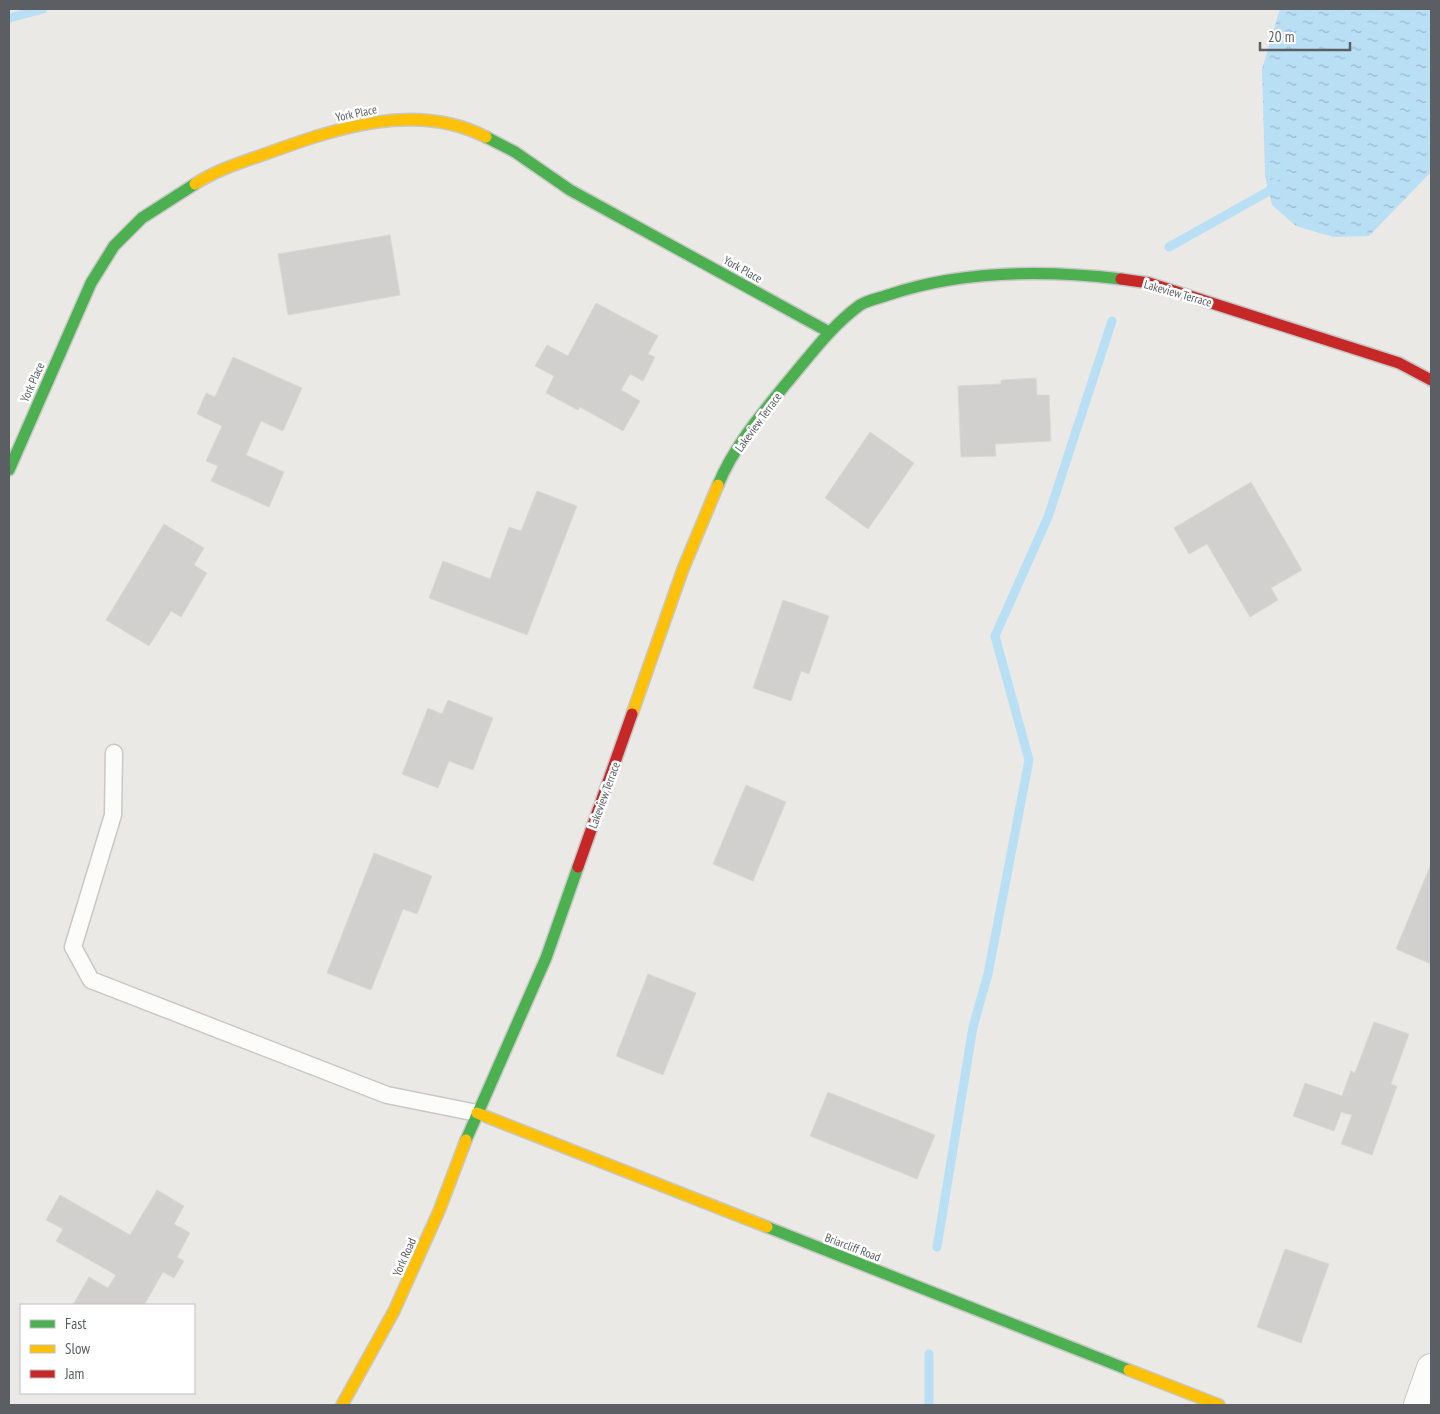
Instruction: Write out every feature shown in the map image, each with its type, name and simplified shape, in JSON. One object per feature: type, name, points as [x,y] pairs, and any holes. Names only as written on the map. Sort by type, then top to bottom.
[{"type":"street","name":"York Place","points":[[9,470],[91,282],[114,246],[142,218],[212,173],[310,138],[378,121],[417,119],[472,130],[514,152],[570,190],[829,332]]},
{"type":"street","name":"Lakeview Terrace","points":[[477,1113],[546,958],[683,570],[720,480],[741,443],[763,412],[829,332],[862,304],[915,286],[989,276],[1076,274],[1149,283],[1399,363],[1431,380]]},
{"type":"street","name":"York Road","points":[[342,1405],[394,1311],[439,1211],[477,1113]]},
{"type":"street","name":"Briarcliff Road","points":[[477,1113],[1219,1405]]},
{"type":"street","points":[[1418,1405],[1431,1368]]},
{"type":"lane","points":[[114,753],[113,815],[73,947],[91,980],[387,1095],[477,1113]]},
{"type":"water","points":[[1280,9],[1431,9],[1431,172],[1369,236],[1333,237],[1296,226],[1272,205],[1265,176],[1262,69]]},
{"type":"building","points":[[390,235],[400,295],[288,315],[278,254]]},
{"type":"building","points":[[596,303],[658,336],[648,354],[655,357],[643,381],[630,374],[621,390],[640,401],[623,431],[580,407],[578,410],[546,393],[554,376],[535,366],[547,345],[568,356]]},
{"type":"building","points":[[233,357],[302,388],[283,431],[261,421],[246,455],[284,472],[269,507],[211,481],[218,466],[206,461],[222,426],[197,414],[206,393],[215,397]]},
{"type":"building","points":[[1036,378],[1037,395],[1049,395],[1051,441],[995,444],[996,456],[961,457],[958,386],[1001,384],[1001,380]]},
{"type":"building","points":[[870,432],[914,463],[868,529],[825,498]]},
{"type":"building","points":[[1251,482],[1302,570],[1271,588],[1278,600],[1250,617],[1207,544],[1189,554],[1174,528]]},
{"type":"building","points":[[537,491],[577,506],[527,635],[429,598],[443,561],[490,579],[509,527],[521,531]]},
{"type":"building","points":[[164,524],[204,548],[194,565],[207,573],[181,617],[171,611],[149,646],[106,620]]},
{"type":"building","points":[[783,600],[829,616],[809,674],[801,671],[791,701],[753,688]]},
{"type":"building","points":[[448,700],[493,718],[473,770],[449,761],[438,788],[402,774],[428,708],[442,714]]},
{"type":"building","points":[[746,785],[786,802],[753,881],[713,864]]},
{"type":"building","points":[[374,853],[432,876],[417,914],[403,909],[371,990],[327,973]]},
{"type":"building","points":[[1431,864],[1431,964],[1396,949]]},
{"type":"building","points":[[648,974],[696,993],[663,1075],[616,1056]]},
{"type":"building","points":[[1374,1022],[1409,1034],[1391,1084],[1397,1086],[1372,1155],[1341,1144],[1352,1115],[1341,1112],[1334,1131],[1293,1116],[1305,1083],[1342,1096],[1351,1071],[1355,1073]]},
{"type":"building","points":[[828,1092],[935,1135],[917,1179],[810,1136]]},
{"type":"building","points":[[157,1190],[184,1206],[174,1224],[190,1233],[177,1257],[184,1261],[174,1278],[163,1272],[145,1304],[74,1304],[89,1277],[108,1288],[116,1275],[56,1241],[63,1229],[46,1220],[60,1195],[130,1235]]},
{"type":"building","points":[[1285,1249],[1329,1264],[1301,1343],[1257,1327]]},
{"type":"waterway","points":[[9,18],[43,9]]},
{"type":"waterway","points":[[1169,247],[1269,191],[1274,183]]},
{"type":"waterway","points":[[937,1247],[973,1027],[988,974],[1029,760],[995,636],[1048,517],[1112,321]]},
{"type":"waterway","points":[[929,1354],[929,1405]]},
{"type":"traffic: fast","points":[[486,137],[515,152],[570,190],[829,332]]},
{"type":"traffic: fast","points":[[9,470],[91,283],[114,246],[142,218],[195,184]]},
{"type":"traffic: fast","points":[[718,485],[739,445],[766,408],[829,333],[863,303],[916,287],[945,281],[1003,274],[1063,274],[1121,279]]},
{"type":"traffic: fast","points":[[466,1140],[546,958],[578,867]]},
{"type":"traffic: fast","points":[[767,1227],[1129,1370]]},
{"type":"traffic: slow","points":[[195,184],[231,166],[294,144],[349,127],[377,122],[404,120],[432,121],[459,126],[486,137]]},
{"type":"traffic: slow","points":[[632,714],[683,569],[718,485]]},
{"type":"traffic: slow","points":[[477,1113],[767,1227]]},
{"type":"traffic: slow","points":[[342,1405],[394,1311],[439,1211],[466,1140]]},
{"type":"traffic: slow","points":[[1129,1370],[1219,1405]]},
{"type":"traffic: jam","points":[[1121,279],[1149,283],[1399,363],[1431,380]]},
{"type":"traffic: jam","points":[[578,867],[632,714]]}]
